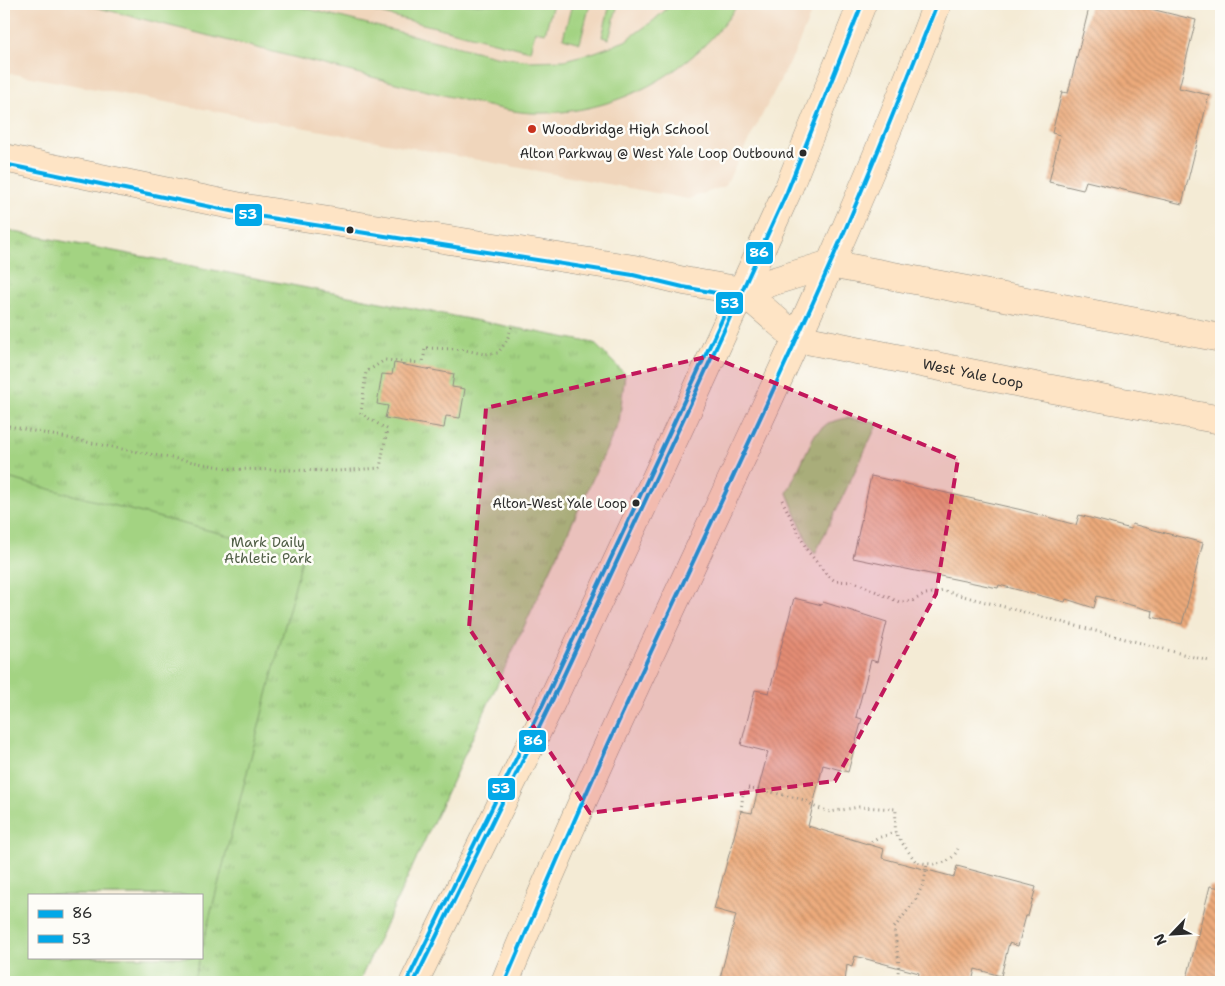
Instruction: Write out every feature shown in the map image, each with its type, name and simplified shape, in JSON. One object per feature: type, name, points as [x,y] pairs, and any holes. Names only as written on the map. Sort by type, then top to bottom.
[{"type":"main road","points":[[414,982],[566,671],[742,291],[787,192],[862,4]]},
{"type":"main road","points":[[505,982],[583,802],[830,264],[890,125],[937,4]]},
{"type":"main road","points":[[4,158],[246,208],[634,269],[684,281],[742,291],[830,264],[1221,338]]},
{"type":"main road","name":"West Yale Loop","points":[[742,291],[797,338],[1221,420]]},
{"type":"path","points":[[4,424],[232,469],[338,470],[380,468],[387,429],[361,414],[366,372],[384,360],[423,363],[424,348],[460,349],[484,354],[498,354],[507,340],[512,326]]},
{"type":"path","points":[[782,500],[808,550],[835,581],[855,582],[899,602],[912,601],[926,594],[944,591],[1209,661]]},
{"type":"path","points":[[741,811],[743,794],[748,788],[758,788],[805,800],[815,807],[830,812],[859,807],[896,810],[895,833],[916,862],[941,864],[954,857],[958,849]]},
{"type":"path","points":[[868,844],[877,838],[895,833]]},
{"type":"path","points":[[897,982],[899,964],[894,928],[915,901],[924,882],[927,864]]},
{"type":"highlighted area","points":[[710,356],[958,459],[936,594],[835,781],[590,813],[469,628],[486,408]]},
{"type":"shaded area","name":"Woodbridge High School","points":[[4,4],[815,4],[795,52],[725,186],[688,199],[4,72]]},
{"type":"green space","points":[[83,4],[288,4],[495,56],[530,61],[564,60],[595,52],[625,41],[653,21],[672,4],[738,4],[721,28],[701,49],[654,83],[600,105],[572,111],[535,113],[483,105]]},
{"type":"green space","points":[[344,4],[553,4],[545,33],[535,31],[530,51]]},
{"type":"green space","points":[[572,4],[590,4],[580,43],[563,38]]},
{"type":"green space","points":[[610,4],[618,4],[609,39],[602,37]]},
{"type":"green space","name":"Mark Daily Athletic Park","points":[[4,230],[594,343],[625,374],[619,422],[359,982],[4,982]]},
{"type":"green space","points":[[846,418],[878,423],[815,554],[810,548],[787,493],[815,434],[828,423]]},
{"type":"green space","points":[[4,477],[303,555],[202,947],[202,894],[28,894],[28,958],[200,958],[193,982],[4,982]]},
{"type":"building","points":[[1090,4],[1148,4],[1147,8],[1196,20],[1179,88],[1209,95],[1182,204],[1086,181],[1083,190],[1049,182],[1060,135],[1052,133],[1062,92],[1068,93]]},
{"type":"building","points":[[394,363],[454,374],[452,387],[465,389],[460,418],[446,416],[444,428],[385,418],[388,406],[377,404],[382,374],[392,375]]},
{"type":"building","points":[[871,476],[1022,510],[1076,525],[1079,515],[1131,529],[1132,524],[1203,543],[1182,624],[1152,617],[1153,611],[1097,596],[1094,608],[1066,599],[1065,602],[999,585],[998,588],[853,558]]},
{"type":"building","points":[[794,598],[822,605],[823,602],[887,622],[877,662],[871,660],[856,717],[862,719],[848,772],[823,765],[808,826],[884,849],[882,858],[954,877],[957,866],[1036,887],[1018,946],[1009,943],[1001,976],[975,969],[972,982],[917,982],[919,973],[855,956],[852,967],[847,965],[845,982],[719,982],[736,915],[714,909],[741,811],[752,813],[768,752],[741,745],[755,690],[769,693]]},
{"type":"building","points":[[1210,886],[1221,888],[1221,982],[1186,982]]},
{"type":"transit line","name":"86","points":[[414,982],[549,707],[695,394],[787,192],[862,4]]},
{"type":"transit line","name":"86","points":[[505,982],[612,736],[781,374],[835,253],[937,4]]},
{"type":"transit line","name":"53","points":[[4,164],[245,214],[633,275],[733,296],[543,704],[408,979]]},
{"type":"place","name":"Woodbridge High School","points":[[532,129]]},
{"type":"place","name":"Alton Parkway @ West Yale Loop Outbound","points":[[803,153]]},
{"type":"place","name":"Alton-West Yale Loop","points":[[636,503]]}]
